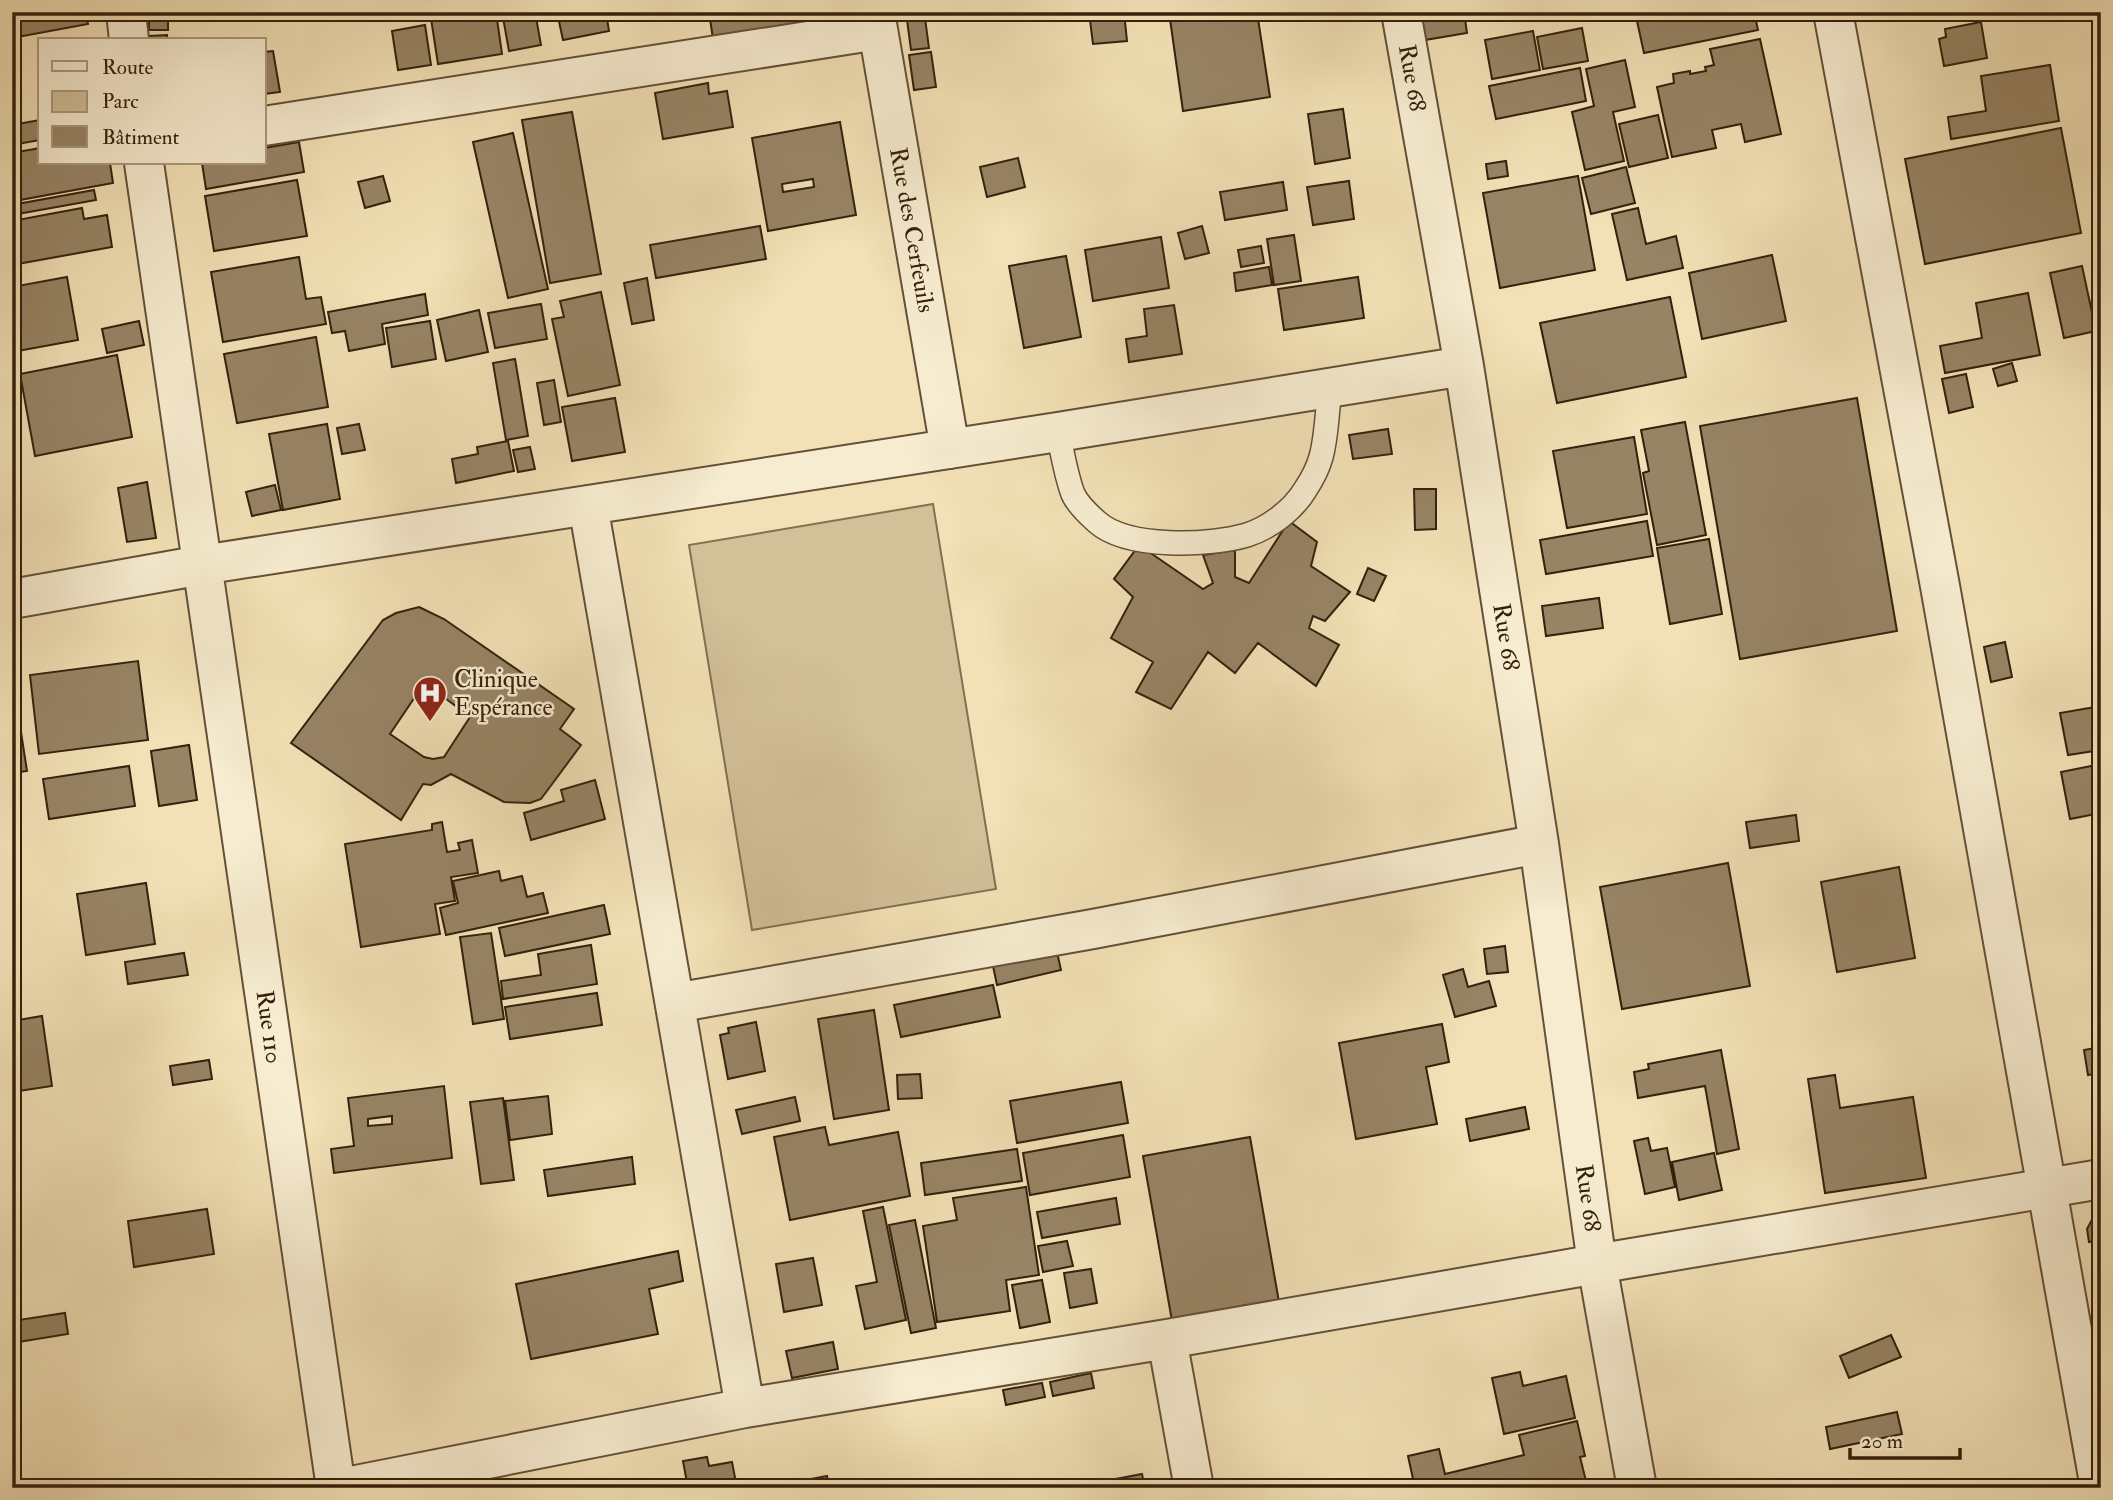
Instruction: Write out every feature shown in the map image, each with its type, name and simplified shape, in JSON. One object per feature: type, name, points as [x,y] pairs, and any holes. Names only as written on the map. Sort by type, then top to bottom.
[{"type":"street","points":[[126,12],[129,38]]},
{"type":"street","name":"Rue 68","points":[[1401,12],[1464,366],[1539,844],[1597,1264],[1637,1488]]},
{"type":"street","points":[[1836,13],[2100,1488]]},
{"type":"street","points":[[266,127],[876,21]]},
{"type":"street","name":"Rue des Cerfeuils","points":[[876,21],[950,449]]},
{"type":"street","name":"Rue 110","points":[[145,164],[338,1488]]},
{"type":"street","points":[[12,599],[202,565],[1464,366]]},
{"type":"street","points":[[588,505],[745,1408]]},
{"type":"street","points":[[675,1003],[1093,929],[1539,844]]},
{"type":"street","points":[[338,1488],[745,1408],[1167,1339],[2101,1179]]},
{"type":"street","points":[[1167,1339],[1194,1488]]},
{"type":"lane","points":[[1058,432],[1073,494],[1082,507],[1111,532],[1126,538],[1159,543],[1248,535],[1280,518],[1304,493],[1321,458],[1330,388]]},
{"type":"green space","points":[[933,504],[996,889],[752,930],[689,545]]},
{"type":"building","points":[[12,12],[86,12],[88,24],[12,38]]},
{"type":"building","points":[[430,12],[496,12],[502,54],[438,64]]},
{"type":"building","points":[[502,12],[535,12],[541,45],[509,51]]},
{"type":"building","points":[[557,12],[606,12],[609,31],[563,40]]},
{"type":"building","points":[[709,12],[808,12],[810,24],[713,39]]},
{"type":"building","points":[[1089,12],[1124,12],[1127,41],[1093,44]]},
{"type":"building","points":[[1169,12],[1257,12],[1270,97],[1183,111]]},
{"type":"building","points":[[1415,12],[1464,12],[1467,33],[1419,41]]},
{"type":"building","points":[[1635,12],[1754,12],[1758,30],[1644,53]]},
{"type":"building","points":[[925,18],[929,48],[911,50],[907,20]]},
{"type":"building","points":[[149,20],[168,20],[168,30],[149,30]]},
{"type":"building","points":[[1981,22],[1987,58],[1944,66],[1939,39],[1946,37],[1945,29]]},
{"type":"building","points":[[425,25],[431,65],[398,70],[392,31]]},
{"type":"building","points":[[1582,28],[1588,61],[1543,69],[1537,37]]},
{"type":"building","points":[[1533,31],[1540,70],[1492,79],[1485,40]]},
{"type":"building","points":[[167,35],[167,38],[149,38]]},
{"type":"building","points":[[1760,39],[1781,134],[1745,142],[1741,124],[1712,130],[1716,148],[1672,157],[1657,87],[1674,83],[1673,74],[1706,71],[1705,67],[1714,65],[1710,49]]},
{"type":"building","points":[[273,51],[280,92],[266,94],[266,52]]},
{"type":"building","points":[[931,52],[936,87],[914,90],[909,55]]},
{"type":"building","points":[[1625,60],[1635,107],[1613,112],[1624,161],[1585,170],[1572,112],[1594,106],[1586,69]]},
{"type":"building","points":[[2050,65],[2059,121],[1951,139],[1948,117],[1986,111],[1981,76]]},
{"type":"building","points":[[1580,68],[1586,101],[1496,119],[1489,86]]},
{"type":"building","points":[[708,83],[709,94],[727,91],[733,127],[663,139],[655,93]]},
{"type":"building","points":[[1343,109],[1350,158],[1315,164],[1308,114]]},
{"type":"building","points":[[572,112],[601,274],[550,283],[522,120]]},
{"type":"building","points":[[1658,115],[1668,158],[1629,167],[1619,124]]},
{"type":"building","points":[[38,120],[38,140],[12,145],[12,125]]},
{"type":"building","points":[[840,122],[856,215],[768,231],[752,138]],"holes":[[[813,179],[814,187],[783,192],[782,184]]]},
{"type":"building","points":[[2061,128],[2081,233],[1925,264],[1905,159]]},
{"type":"building","points":[[513,133],[548,289],[508,298],[473,142]]},
{"type":"building","points":[[299,142],[304,172],[206,189],[202,164],[266,164],[266,148]]},
{"type":"building","points":[[38,148],[38,164],[110,164],[113,183],[20,200],[12,153]]},
{"type":"building","points":[[1018,158],[1025,187],[987,197],[980,167]]},
{"type":"building","points":[[1506,161],[1508,176],[1488,179],[1486,164]]},
{"type":"building","points":[[1626,167],[1635,203],[1591,214],[1582,178]]},
{"type":"building","points":[[12,175],[17,204],[94,190],[96,200],[12,215]]},
{"type":"building","points":[[383,176],[390,201],[365,208],[358,182]]},
{"type":"building","points":[[1578,176],[1595,270],[1500,288],[1483,193]]},
{"type":"building","points":[[297,180],[307,236],[214,251],[205,196]]},
{"type":"building","points":[[1349,181],[1354,219],[1313,225],[1307,187]]},
{"type":"building","points":[[1283,182],[1287,210],[1225,220],[1220,192]]},
{"type":"building","points":[[82,208],[84,219],[107,215],[112,247],[12,265],[12,221]]},
{"type":"building","points":[[1638,208],[1646,244],[1676,236],[1683,268],[1627,280],[1612,214]]},
{"type":"building","points":[[760,226],[766,259],[656,278],[650,245]]},
{"type":"building","points":[[1202,226],[1209,253],[1185,259],[1178,233]]},
{"type":"building","points":[[1294,235],[1301,281],[1274,285],[1267,239]]},
{"type":"building","points":[[1161,237],[1169,288],[1093,301],[1085,250]]},
{"type":"building","points":[[1261,246],[1264,263],[1241,267],[1238,250]]},
{"type":"building","points":[[1772,255],[1786,321],[1702,339],[1689,273]]},
{"type":"building","points":[[1066,256],[1081,337],[1024,348],[1009,266]]},
{"type":"building","points":[[299,257],[306,299],[321,297],[326,324],[223,342],[211,272]]},
{"type":"building","points":[[2082,266],[2096,331],[2064,338],[2050,273]]},
{"type":"building","points":[[1269,267],[1272,285],[1236,291],[1234,273]]},
{"type":"building","points":[[67,277],[78,340],[12,352],[12,287]]},
{"type":"building","points":[[1358,277],[1364,318],[1284,330],[1278,289]]},
{"type":"building","points":[[647,278],[654,320],[632,324],[624,283]]},
{"type":"building","points":[[601,292],[620,385],[568,396],[552,319],[564,317],[560,301]]},
{"type":"building","points":[[2028,293],[2040,355],[1945,373],[1940,346],[1982,338],[1976,303]]},
{"type":"building","points":[[425,294],[428,315],[382,324],[385,344],[349,351],[345,331],[332,333],[328,312]]},
{"type":"building","points":[[1670,297],[1686,377],[1557,403],[1540,323]]},
{"type":"building","points":[[541,304],[547,339],[495,348],[488,313]]},
{"type":"building","points":[[1174,305],[1182,354],[1129,362],[1126,339],[1147,336],[1144,309]]},
{"type":"building","points":[[479,310],[488,352],[446,361],[437,320]]},
{"type":"building","points":[[139,321],[144,345],[107,353],[102,329]]},
{"type":"building","points":[[430,321],[436,359],[392,367],[386,328]]},
{"type":"building","points":[[316,337],[328,407],[237,423],[224,354]]},
{"type":"building","points":[[117,355],[132,437],[35,456],[20,374]]},
{"type":"building","points":[[515,359],[528,436],[506,440],[493,363]]},
{"type":"building","points":[[2012,363],[2017,381],[1998,386],[1993,369]]},
{"type":"building","points":[[1966,374],[1973,407],[1949,413],[1942,379]]},
{"type":"building","points":[[554,380],[561,422],[544,425],[537,383]]},
{"type":"building","points":[[615,398],[625,452],[572,461],[562,407]]},
{"type":"building","points":[[1857,398],[1897,631],[1740,659],[1700,426]]},
{"type":"building","points":[[1685,422],[1706,535],[1657,545],[1643,473],[1649,471],[1641,430]]},
{"type":"building","points":[[327,424],[340,499],[283,510],[269,434]]},
{"type":"building","points":[[359,424],[365,450],[342,454],[337,428]]},
{"type":"building","points":[[1388,429],[1392,454],[1353,459],[1349,435]]},
{"type":"building","points":[[1634,437],[1647,514],[1567,528],[1553,451]]},
{"type":"building","points":[[508,441],[514,471],[456,483],[452,459],[478,454],[477,447]]},
{"type":"building","points":[[530,447],[535,469],[518,472],[513,450]]},
{"type":"building","points":[[147,482],[156,538],[127,542],[118,488]]},
{"type":"building","points":[[275,485],[281,510],[252,516],[246,492]]},
{"type":"building","points":[[1414,489],[1436,489],[1436,529],[1415,530]]},
{"type":"building","points":[[1289,521],[1317,542],[1311,566],[1350,592],[1325,621],[1313,616],[1309,628],[1339,645],[1316,686],[1258,643],[1235,673],[1208,652],[1171,709],[1136,692],[1153,662],[1111,638],[1133,597],[1114,579],[1139,545],[1203,589],[1213,583],[1203,555],[1235,550],[1235,577],[1249,583]]},
{"type":"building","points":[[1647,521],[1653,556],[1546,574],[1540,540]]},
{"type":"building","points":[[1709,539],[1722,614],[1670,624],[1657,548]]},
{"type":"building","points":[[1368,568],[1386,576],[1374,601],[1357,594]]},
{"type":"building","points":[[1599,598],[1603,628],[1546,636],[1542,606]]},
{"type":"building","points":[[419,607],[444,619],[574,709],[560,729],[581,745],[541,799],[530,803],[504,802],[451,774],[431,785],[423,784],[401,820],[291,743],[383,620],[396,613]],"holes":[[[429,690],[441,695],[470,717],[444,757],[433,759],[424,757],[390,734],[419,691]]]},
{"type":"building","points":[[2005,642],[2012,677],[1991,682],[1984,647]]},
{"type":"building","points":[[138,661],[148,740],[39,754],[30,675]]},
{"type":"building","points":[[2101,706],[2101,750],[2068,755],[2060,713]]},
{"type":"building","points":[[19,719],[27,771],[12,773],[12,720]]},
{"type":"building","points":[[189,745],[197,800],[159,806],[151,751]]},
{"type":"building","points":[[2101,764],[2101,813],[2070,819],[2061,772]]},
{"type":"building","points":[[129,766],[135,806],[49,819],[43,779]]},
{"type":"building","points":[[595,780],[605,819],[531,840],[524,813],[564,801],[561,790]]},
{"type":"building","points":[[1796,815],[1799,841],[1750,848],[1746,822]]},
{"type":"building","points":[[442,822],[447,852],[460,850],[458,843],[472,840],[478,873],[451,877],[455,901],[435,904],[440,934],[361,947],[345,844],[432,830],[432,824]]},
{"type":"building","points":[[1728,863],[1750,986],[1622,1009],[1600,887]]},
{"type":"building","points":[[1899,867],[1915,958],[1837,972],[1821,882]]},
{"type":"building","points":[[499,871],[501,881],[522,876],[527,897],[543,893],[548,913],[446,935],[440,908],[458,903],[453,881]]},
{"type":"building","points":[[146,883],[155,944],[86,955],[77,894]]},
{"type":"building","points":[[604,905],[610,934],[505,956],[499,928]]},
{"type":"building","points":[[491,933],[504,1019],[473,1024],[460,937]]},
{"type":"building","points":[[591,945],[597,984],[503,999],[501,981],[541,975],[538,954]]},
{"type":"building","points":[[1505,946],[1508,972],[1487,974],[1484,949]]},
{"type":"building","points":[[1057,952],[1061,970],[997,985],[993,966]]},
{"type":"building","points":[[184,953],[188,975],[128,984],[125,962]]},
{"type":"building","points":[[1463,969],[1468,987],[1489,981],[1496,1006],[1455,1017],[1443,975]]},
{"type":"building","points":[[993,985],[1000,1017],[901,1037],[894,1005]]},
{"type":"building","points":[[597,993],[602,1025],[510,1039],[505,1007]]},
{"type":"building","points":[[874,1010],[889,1110],[834,1119],[818,1019]]},
{"type":"building","points":[[42,1016],[52,1086],[12,1092],[12,1021]]},
{"type":"building","points":[[756,1022],[765,1071],[728,1079],[720,1035],[729,1033],[728,1028]]},
{"type":"building","points":[[1442,1024],[1449,1062],[1426,1067],[1437,1124],[1356,1139],[1339,1043]]},
{"type":"building","points":[[2101,1047],[2101,1073],[2088,1075],[2084,1050]]},
{"type":"building","points":[[1721,1050],[1739,1149],[1717,1154],[1705,1086],[1638,1098],[1634,1072],[1649,1069],[1648,1064]]},
{"type":"building","points":[[209,1060],[212,1079],[173,1085],[170,1066]]},
{"type":"building","points":[[920,1074],[922,1098],[898,1099],[897,1075]]},
{"type":"building","points":[[1835,1075],[1840,1108],[1913,1097],[1926,1178],[1825,1193],[1808,1079]]},
{"type":"building","points":[[1121,1082],[1128,1123],[1017,1143],[1010,1101]]},
{"type":"building","points":[[444,1086],[452,1158],[334,1173],[331,1149],[354,1146],[348,1098]],"holes":[[[392,1116],[392,1124],[368,1126],[368,1119]]]},
{"type":"building","points":[[548,1096],[552,1134],[510,1140],[505,1101]]},
{"type":"building","points":[[795,1097],[800,1121],[742,1134],[736,1110]]},
{"type":"building","points":[[503,1098],[514,1180],[481,1184],[470,1102]]},
{"type":"building","points":[[1525,1107],[1529,1129],[1470,1141],[1466,1119]]},
{"type":"building","points":[[825,1127],[829,1145],[898,1132],[910,1196],[790,1220],[774,1137]]},
{"type":"building","points":[[1123,1135],[1130,1177],[1030,1195],[1023,1153]]},
{"type":"building","points":[[1250,1137],[1279,1302],[1172,1321],[1143,1156]]},
{"type":"building","points":[[1648,1138],[1651,1151],[1667,1148],[1675,1187],[1645,1194],[1634,1141]]},
{"type":"building","points":[[1017,1149],[1022,1181],[925,1195],[921,1163]]},
{"type":"building","points":[[1714,1153],[1722,1190],[1679,1200],[1672,1162]]},
{"type":"building","points":[[632,1157],[635,1184],[548,1196],[544,1170]]},
{"type":"building","points":[[1026,1187],[1039,1275],[1006,1280],[1010,1311],[937,1322],[923,1226],[957,1220],[953,1198]]},
{"type":"building","points":[[1116,1198],[1120,1224],[1042,1238],[1037,1212]]},
{"type":"building","points":[[883,1207],[906,1320],[865,1329],[856,1286],[877,1282],[863,1211]]},
{"type":"building","points":[[207,1209],[214,1254],[134,1267],[128,1221]]},
{"type":"building","points":[[2101,1215],[2101,1240],[2089,1242],[2087,1229],[2094,1216]]},
{"type":"building","points":[[915,1220],[936,1328],[911,1333],[889,1225]]},
{"type":"building","points":[[1067,1241],[1073,1266],[1043,1272],[1038,1246]]},
{"type":"building","points":[[678,1251],[683,1281],[649,1289],[658,1334],[531,1359],[516,1284]]},
{"type":"building","points":[[813,1258],[822,1305],[784,1312],[776,1264]]},
{"type":"building","points":[[1091,1269],[1097,1303],[1070,1308],[1064,1273]]},
{"type":"building","points":[[1042,1280],[1050,1322],[1020,1328],[1012,1285]]},
{"type":"building","points":[[65,1313],[68,1334],[12,1343],[12,1321]]},
{"type":"building","points":[[1891,1335],[1901,1357],[1849,1378],[1840,1356]]},
{"type":"building","points":[[833,1342],[838,1369],[792,1378],[786,1351]]},
{"type":"building","points":[[1520,1372],[1523,1386],[1566,1376],[1575,1418],[1504,1434],[1492,1378]]},
{"type":"building","points":[[1091,1373],[1094,1388],[1053,1396],[1050,1382]]},
{"type":"building","points":[[1042,1383],[1045,1397],[1006,1405],[1003,1390]]},
{"type":"building","points":[[1897,1412],[1902,1434],[1830,1449],[1826,1427]]},
{"type":"building","points":[[1577,1421],[1585,1456],[1580,1457],[1587,1485],[1581,1488],[1415,1488],[1408,1456],[1439,1449],[1445,1474],[1524,1455],[1519,1435]]},
{"type":"building","points":[[707,1457],[709,1466],[732,1462],[737,1488],[688,1488],[683,1461]]},
{"type":"building","points":[[1142,1474],[1145,1488],[1068,1488]]},
{"type":"building","points":[[827,1476],[829,1488],[796,1488],[795,1482]]},
{"type":"place","name":"Clinique Espérance","points":[[430,723]]}]
